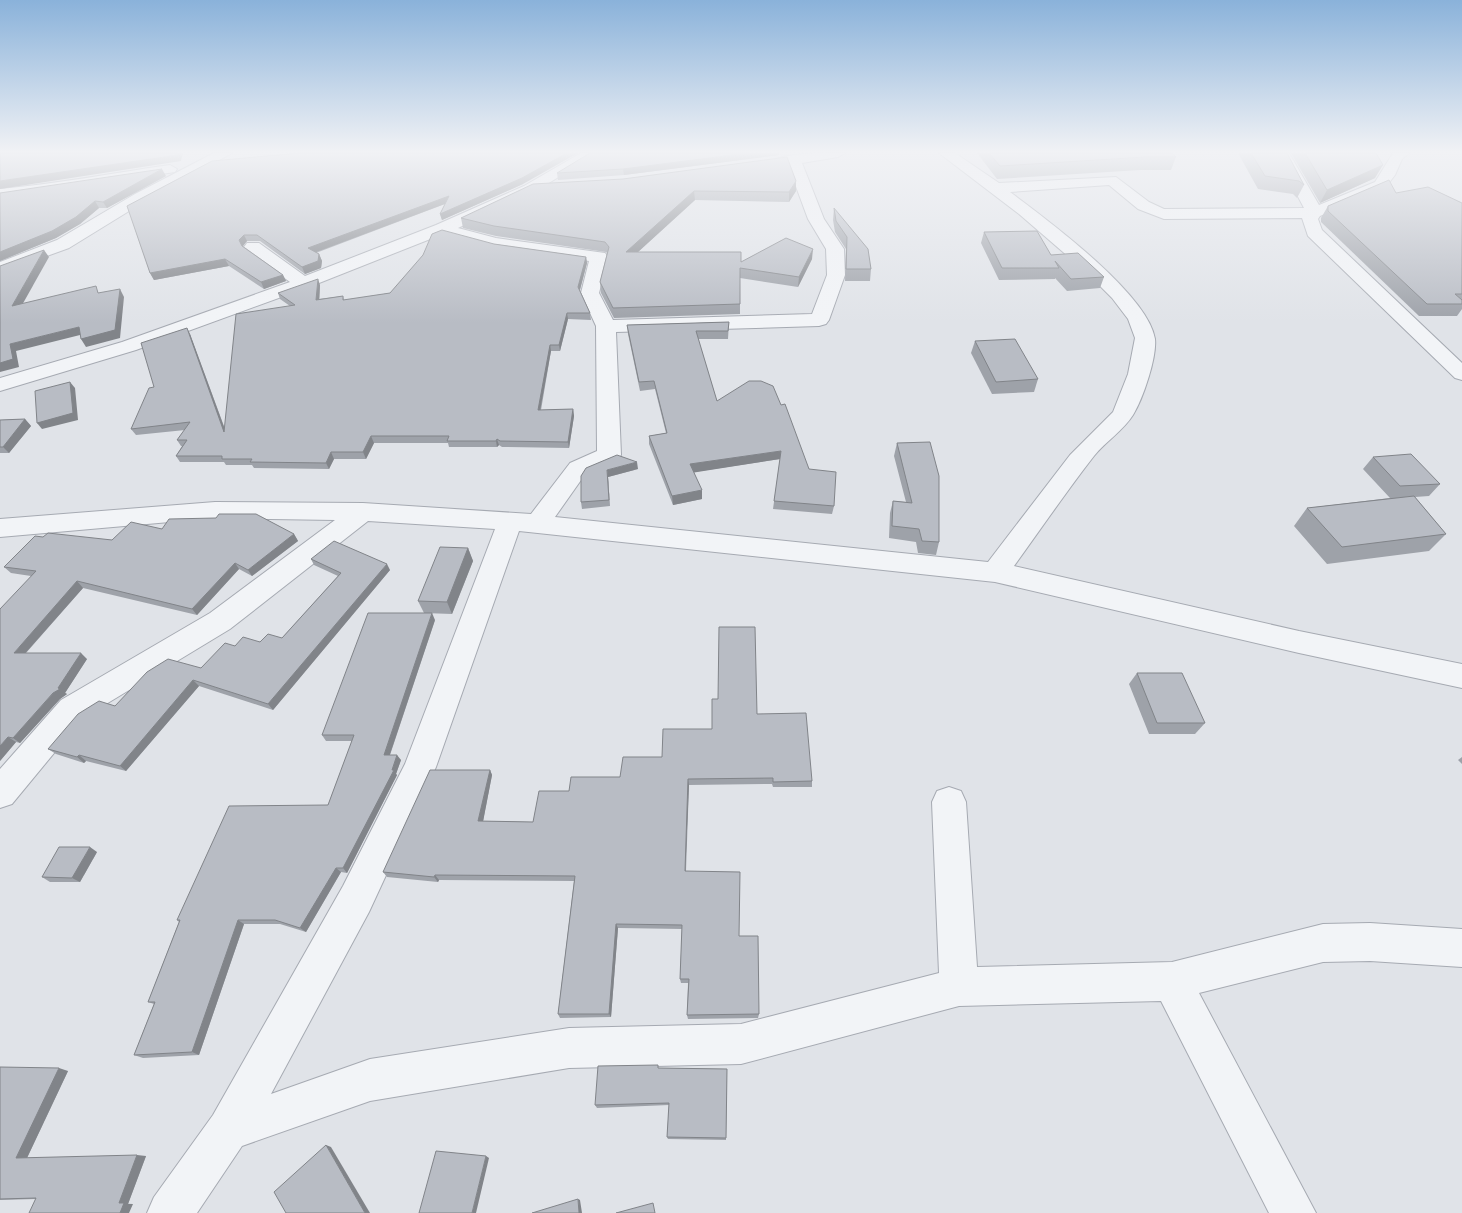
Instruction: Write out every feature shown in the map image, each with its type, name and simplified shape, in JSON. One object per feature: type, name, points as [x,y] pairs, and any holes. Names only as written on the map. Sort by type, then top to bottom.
[{"type":"street","points":[[0,268],[63,244],[123,210]]},
{"type":"street","points":[[0,385],[129,346],[304,283],[442,229],[484,210]]},
{"type":"street","points":[[606,326],[819,320],[836,275],[835,249],[816,219],[812,210]]},
{"type":"street","points":[[995,572],[1091,445],[1125,411],[1138,371],[1145,337],[1138,318],[1107,282],[1023,210]]},
{"type":"street","points":[[1149,210],[1164,214],[1313,213],[1321,210]]},
{"type":"street","points":[[1312,210],[1313,213],[1310,218],[1314,232],[1462,374]]},
{"type":"street","points":[[170,1213],[228,1130],[356,899],[420,767],[523,523],[578,468],[609,456],[606,326],[590,293],[599,257],[496,243],[442,229]]},
{"type":"street","points":[[253,247],[304,283]]},
{"type":"street","points":[[0,528],[215,510],[363,512],[523,523],[995,572],[1299,642],[1462,676]]},
{"type":"street","points":[[0,793],[72,709],[220,621],[363,512]]},
{"type":"street","points":[[949,802],[959,987]]},
{"type":"street","points":[[228,1130],[370,1080],[569,1048],[741,1044],[959,987],[1172,981],[1323,943],[1370,942],[1462,948]]},
{"type":"street","points":[[1172,981],[1293,1213]]},
{"type":"building","points":[[0,210],[85,210],[52,231],[0,252]]},
{"type":"building","points":[[128,210],[412,210],[308,248],[319,254],[318,261],[302,267],[257,235],[244,235],[239,240],[242,246],[283,275],[261,282],[225,259],[150,273]]},
{"type":"building","points":[[442,210],[450,210],[440,214]]},
{"type":"building","points":[[479,210],[673,210],[626,252],[741,252],[741,262],[786,238],[813,249],[799,277],[740,268],[740,304],[613,308],[600,282],[609,247],[605,242],[494,226],[461,218]]},
{"type":"building","points":[[834,210],[868,249],[871,269],[846,269],[847,237],[836,221]]},
{"type":"building","points":[[1462,210],[1462,294],[1455,294],[1462,300],[1462,304],[1427,304],[1328,211]]},
{"type":"building","points":[[442,230],[494,244],[586,257],[578,287],[590,313],[567,313],[559,345],[550,345],[538,410],[573,409],[568,442],[500,441],[497,439],[496,441],[447,441],[449,436],[371,436],[363,452],[331,452],[326,463],[250,462],[252,459],[222,459],[222,456],[176,456],[187,440],[177,440],[190,422],[131,429],[149,388],[154,387],[141,343],[187,328],[224,432],[236,314],[295,305],[278,293],[318,279],[316,300],[343,296],[343,300],[390,293],[423,255],[432,234]]},
{"type":"building","points":[[1037,231],[1051,255],[1078,253],[1104,277],[1071,279],[1055,261],[1059,268],[1002,268],[984,232]]},
{"type":"building","points":[[44,250],[12,306],[96,286],[98,293],[120,289],[115,330],[81,339],[79,327],[10,344],[13,359],[0,363],[0,266]]},
{"type":"building","points":[[729,322],[728,331],[696,331],[717,401],[749,381],[761,381],[773,386],[781,405],[785,404],[809,469],[836,472],[834,506],[774,501],[781,451],[690,464],[702,490],[672,496],[649,436],[667,433],[654,381],[639,382],[627,325]]},
{"type":"building","points":[[1015,339],[1038,379],[996,382],[975,341]]},
{"type":"building","points":[[70,382],[73,413],[37,423],[35,391]]},
{"type":"building","points":[[25,419],[3,447],[0,447],[0,420]]},
{"type":"building","points":[[930,442],[939,476],[939,542],[922,541],[919,529],[892,526],[893,501],[912,503],[897,443]]},
{"type":"building","points":[[1411,454],[1440,484],[1400,486],[1373,457]]},
{"type":"building","points":[[617,455],[637,462],[607,470],[609,500],[581,502],[581,476],[586,468]]},
{"type":"building","points":[[1414,496],[1446,534],[1342,547],[1307,508]]},
{"type":"building","points":[[219,514],[256,514],[294,534],[248,570],[235,563],[192,609],[77,581],[14,653],[81,653],[58,688],[60,689],[53,693],[13,738],[8,737],[0,746],[0,609],[36,571],[4,567],[35,536],[43,537],[48,533],[112,540],[131,522],[162,529],[169,519],[216,518]]},
{"type":"building","points":[[334,541],[387,564],[268,704],[193,680],[120,766],[48,749],[78,714],[99,701],[115,706],[147,672],[168,659],[201,668],[225,643],[235,646],[243,637],[260,642],[268,634],[282,638],[341,573],[311,559]]},
{"type":"building","points":[[440,547],[468,548],[447,602],[418,601]]},
{"type":"building","points":[[368,613],[432,613],[384,755],[397,755],[392,770],[394,770],[343,868],[336,868],[300,928],[275,920],[238,920],[192,1052],[134,1055],[155,1002],[148,1002],[180,920],[177,920],[229,806],[328,805],[354,735],[322,735]]},
{"type":"building","points":[[719,627],[755,627],[757,714],[806,713],[812,781],[773,782],[773,778],[688,779],[685,871],[740,872],[739,936],[758,936],[759,1014],[687,1015],[689,979],[680,979],[682,925],[616,924],[609,1014],[558,1014],[575,876],[435,875],[434,877],[383,872],[430,770],[490,770],[478,821],[533,822],[539,791],[569,791],[571,777],[620,777],[623,757],[662,757],[663,729],[712,729],[712,699],[718,699]]},
{"type":"building","points":[[1137,673],[1182,673],[1205,723],[1157,723]]},
{"type":"building","points":[[59,847],[90,847],[72,878],[42,877]]},
{"type":"building","points":[[658,1065],[658,1068],[727,1069],[726,1138],[667,1137],[669,1103],[595,1105],[598,1066]]},
{"type":"building","points":[[0,1067],[59,1068],[16,1158],[137,1155],[119,1203],[124,1203],[120,1213],[29,1213],[36,1198],[0,1199]]},
{"type":"building","points":[[326,1145],[365,1213],[286,1213],[274,1192]]},
{"type":"building","points":[[436,1151],[486,1156],[472,1213],[419,1213]]},
{"type":"building","points":[[578,1199],[579,1213],[532,1213]]},
{"type":"building","points":[[653,1203],[655,1213],[616,1213]]}]
